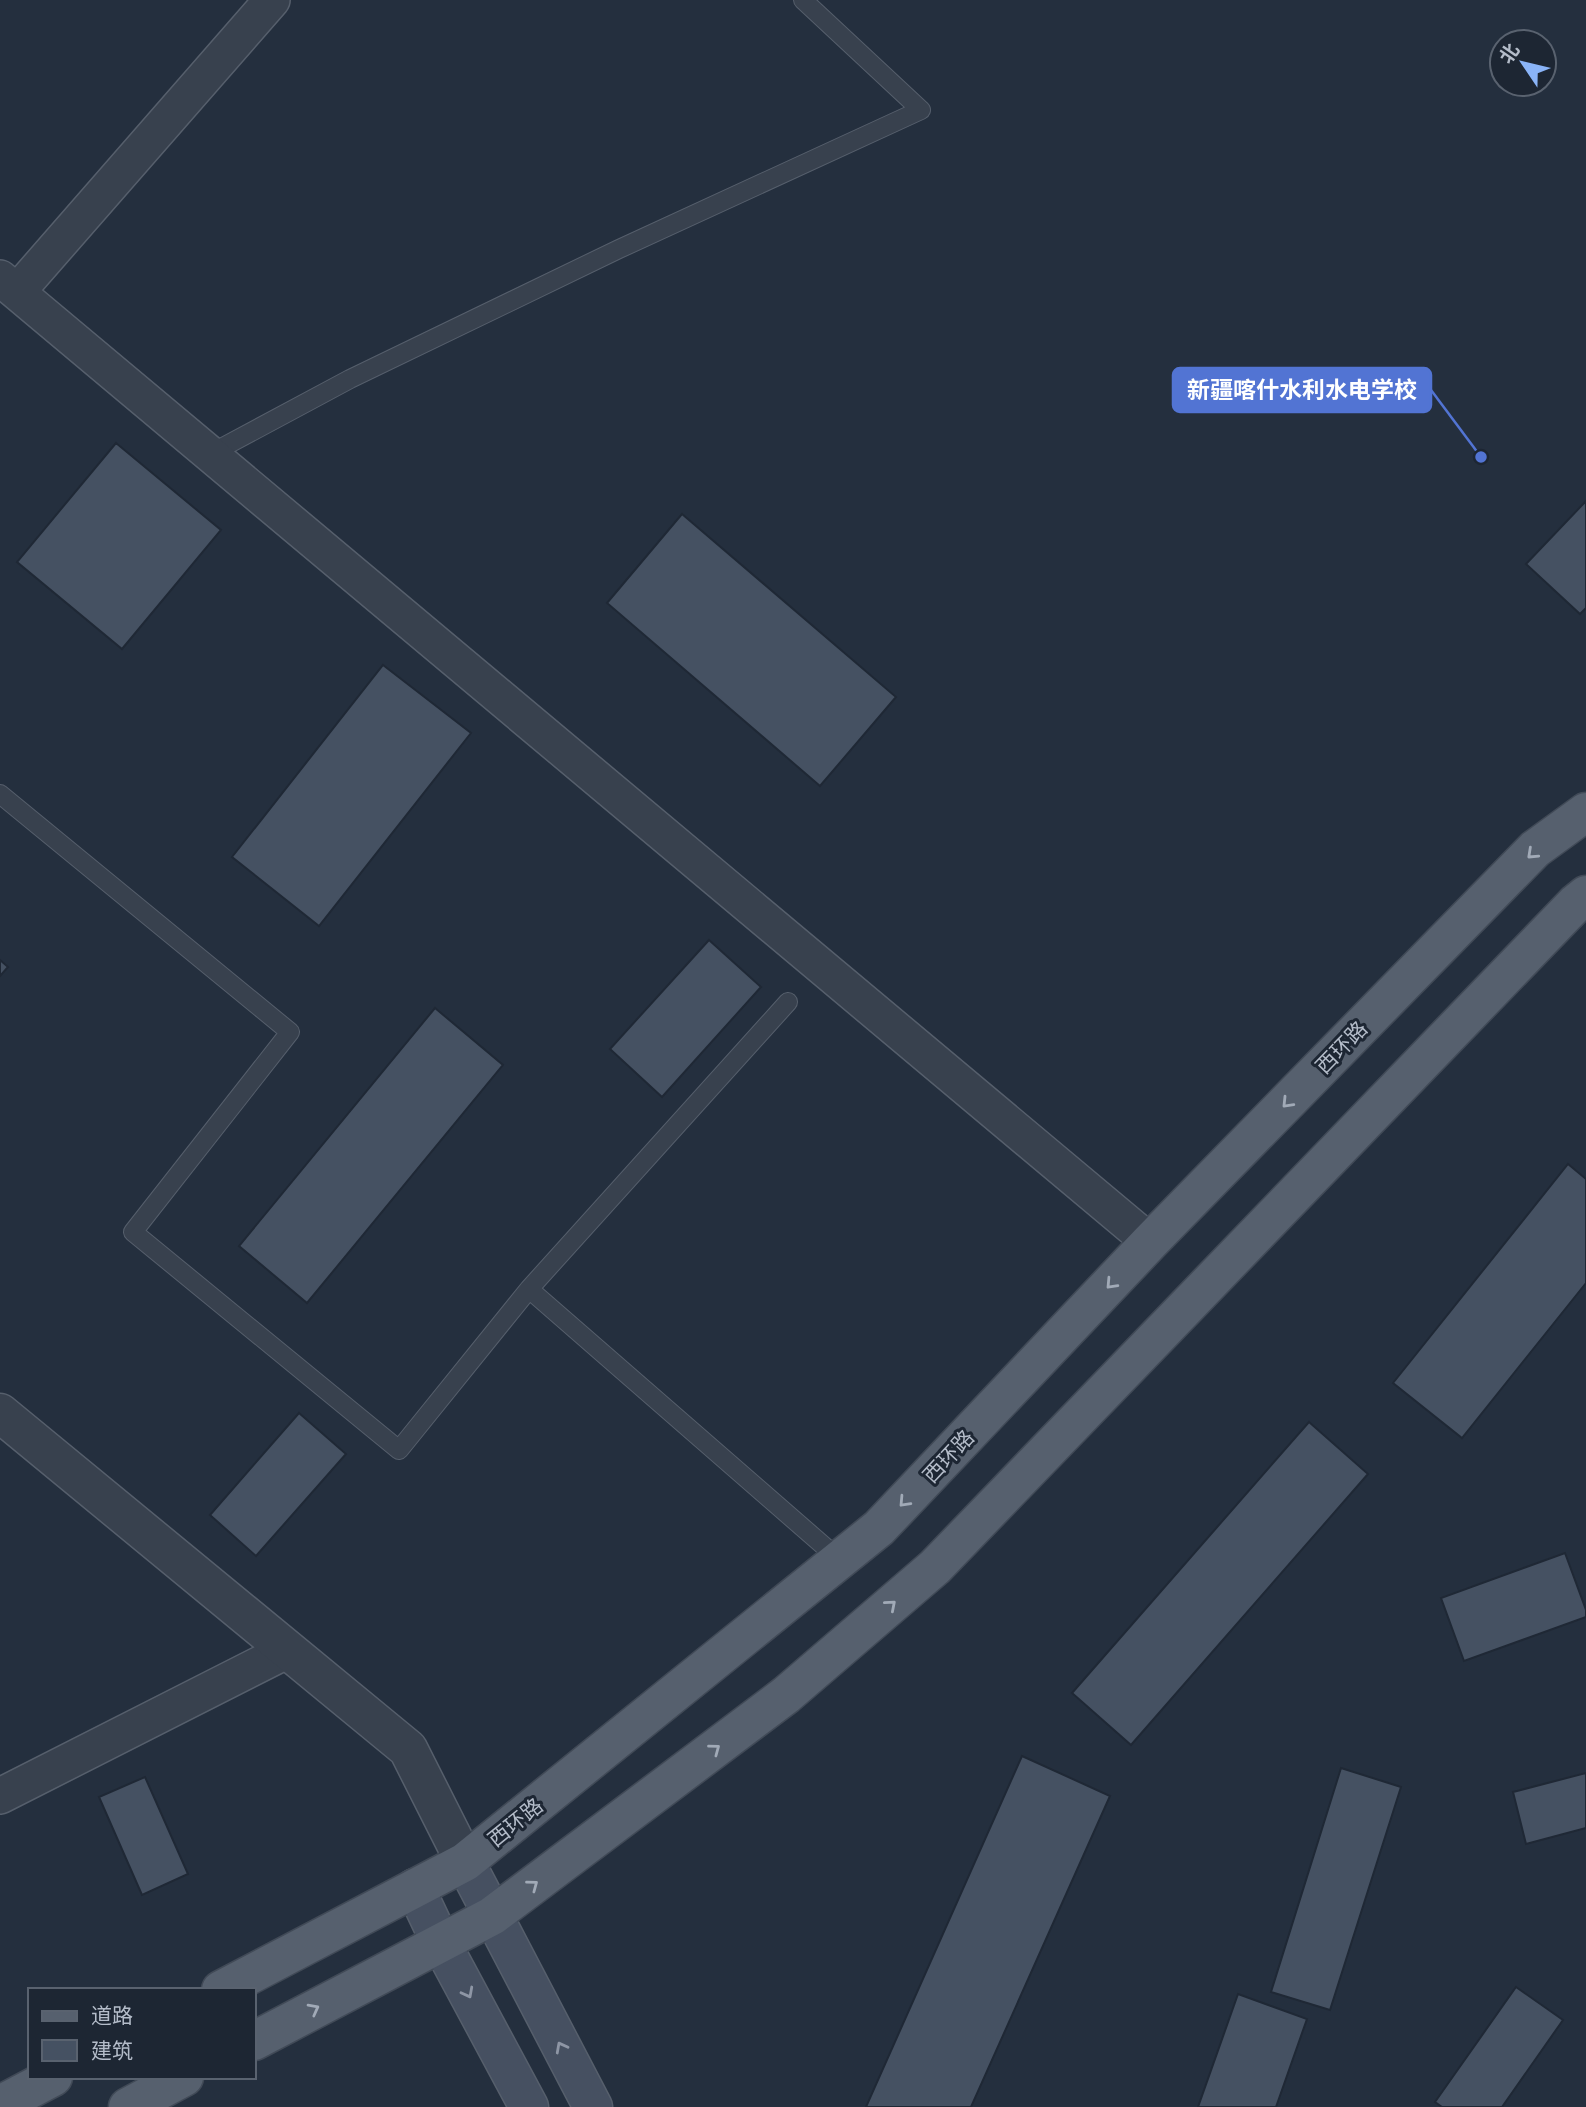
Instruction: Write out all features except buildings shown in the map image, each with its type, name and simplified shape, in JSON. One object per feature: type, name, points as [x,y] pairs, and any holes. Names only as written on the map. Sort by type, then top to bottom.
[{"type":"main road","name":"西环路","points":[[225,1988],[465,1862],[879,1528],[1150,1242],[1535,849],[1586,812]]},
{"type":"main road","points":[[256,2040],[492,1916],[786,1696],[935,1567],[1586,895]]},
{"type":"main road","points":[[465,1862],[593,2107]]},
{"type":"main road","points":[[415,1888],[441,1943],[529,2107]]},
{"type":"main road","points":[[0,2105],[49,2079]]},
{"type":"main road","points":[[128,2107],[180,2079]]},
{"type":"street","points":[[272,0],[8,285],[1150,1242]]},
{"type":"street","points":[[0,1413],[408,1749],[465,1862]]},
{"type":"street","points":[[0,1796],[288,1650]]},
{"type":"lane","points":[[210,454],[350,379],[582,267],[921,110],[803,0]]},
{"type":"lane","points":[[0,794],[290,1032],[133,1233],[399,1450],[529,1289],[788,1002]]},
{"type":"lane","points":[[529,1289],[840,1560]]},
{"type":"place","name":"新疆喀什水利水电学校","points":[[1481,457]]}]
